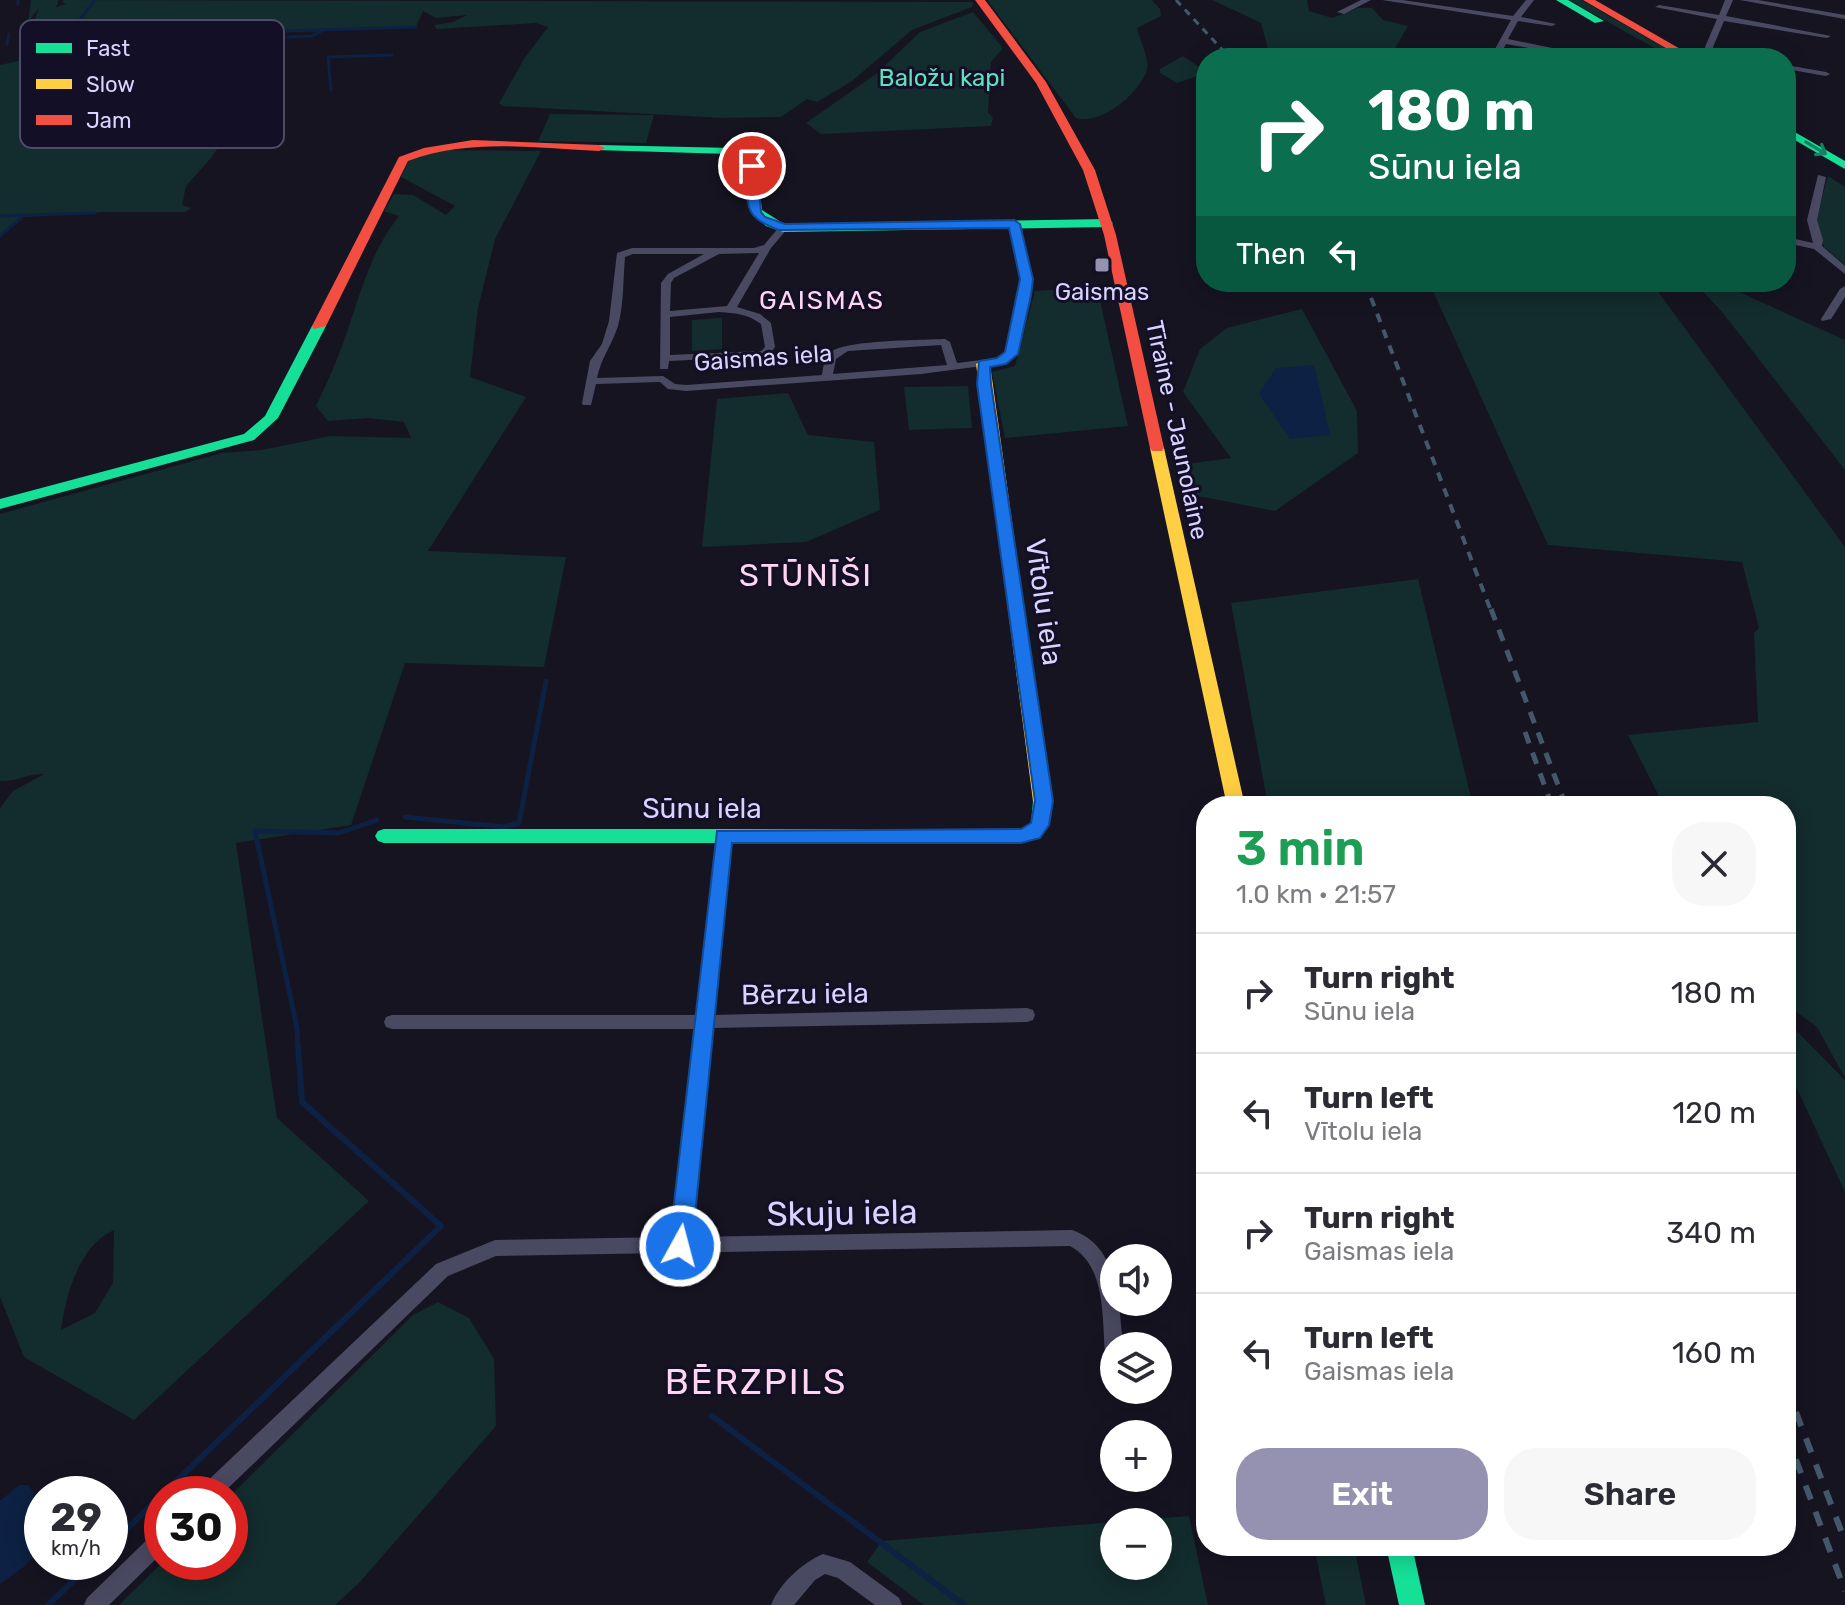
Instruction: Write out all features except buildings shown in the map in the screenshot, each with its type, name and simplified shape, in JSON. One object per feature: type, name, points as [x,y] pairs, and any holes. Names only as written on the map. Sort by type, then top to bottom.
[{"type":"main road","name":"Tīraine - Jaunolaine","points":[[980,0],[1054,98],[1087,164],[1107,223],[1234,796]]},
{"type":"main road","points":[[1561,0],[1645,48]]},
{"type":"main road","points":[[1588,0],[1673,48]]},
{"type":"main road","points":[[1796,119],[1845,148]]},
{"type":"main road","points":[[1796,136],[1845,166]]},
{"type":"main road","points":[[0,504],[249,437],[275,410],[403,159],[410,154],[449,144],[723,150],[747,158],[752,166],[755,212],[760,219],[783,228],[1107,223]]},
{"type":"main road","name":"Vītolu iela","points":[[983,364],[1043,790],[1040,825],[1034,833],[1021,836]]},
{"type":"main road","name":"Sūnu iela","points":[[384,836],[1021,836]]},
{"type":"main road","points":[[1401,1556],[1412,1605]]},
{"type":"street","points":[[1341,12],[1367,0]]},
{"type":"street","points":[[1386,0],[1552,24]]},
{"type":"street","points":[[1500,48],[1530,0]]},
{"type":"street","points":[[1709,48],[1729,0]]},
{"type":"street","points":[[1744,0],[1845,17]]},
{"type":"street","points":[[1659,7],[1827,36]]},
{"type":"street","points":[[1504,41],[1543,48]]},
{"type":"street","points":[[1796,69],[1826,74]]},
{"type":"street","points":[[1817,247],[1812,220],[1821,177]]},
{"type":"street","name":"Gaismas iela","points":[[592,381],[663,379],[672,387],[686,388],[953,368],[1001,361],[1011,354],[1027,279],[1014,224]]},
{"type":"street","points":[[730,310],[767,247],[783,228]]},
{"type":"street","points":[[1796,242],[1817,247],[1845,271]]},
{"type":"street","points":[[587,403],[595,361],[607,344],[614,321],[620,255],[632,251],[755,251],[767,247]]},
{"type":"street","points":[[663,379],[666,283],[670,277],[716,252]]},
{"type":"street","points":[[1826,319],[1845,289]]},
{"type":"street","points":[[665,358],[764,354],[768,351],[766,323],[761,318],[730,310],[667,314]]},
{"type":"street","points":[[827,377],[830,358],[836,351],[846,348],[945,342],[953,368]]},
{"type":"street","points":[[680,1246],[706,1022],[723,836]]},
{"type":"street","name":"Bērzu iela","points":[[392,1022],[706,1022],[1027,1015]]},
{"type":"street","name":"Skuju iela","points":[[226,1476],[379,1326],[442,1270],[495,1248],[1056,1238],[1087,1243],[1099,1260],[1112,1332]]},
{"type":"street","points":[[94,1605],[144,1556]]},
{"type":"street","points":[[781,1605],[808,1573],[823,1564],[843,1569],[892,1605]]},
{"type":"green space","points":[[31,0],[59,0],[56,7],[67,4],[62,2],[64,0],[973,2],[972,7],[912,30],[852,81],[817,102],[807,99],[781,117],[723,118],[503,106],[499,103],[524,59],[548,27],[536,23],[437,29],[434,25],[453,22],[467,15],[436,18],[423,11],[416,27],[284,31],[284,20],[34,20],[39,8],[28,20]]},
{"type":"green space","points":[[987,0],[1152,0],[1160,9],[1161,16],[1137,28],[1147,61],[1143,79],[1128,97],[1108,112],[1097,117],[1076,118]]},
{"type":"green space","points":[[1212,0],[1307,0],[1309,11],[1332,18],[1358,8],[1372,8],[1383,20],[1408,26],[1395,48],[1268,48],[1261,23]]},
{"type":"green space","points":[[1569,0],[1581,0],[1665,48],[1654,48]]},
{"type":"green space","name":"Baložu kapi","points":[[973,12],[1003,48],[991,62],[988,113],[993,117],[991,126],[821,134],[806,123],[876,74],[920,32]]},
{"type":"green space","points":[[1183,56],[1196,65],[1196,76],[1177,83],[1160,73],[1160,69]]},
{"type":"green space","points":[[20,60],[20,148],[218,148],[186,186],[182,205],[191,208],[186,212],[105,212],[23,217],[0,236],[0,65]]},
{"type":"green space","points":[[550,114],[654,115],[646,143],[538,141]]},
{"type":"green space","points":[[440,150],[541,151],[495,239],[478,308],[470,377],[526,397],[428,551],[566,557],[544,667],[405,663],[351,825],[236,843],[277,1118],[369,1201],[134,1420],[24,1357],[0,1297],[0,808],[13,791],[44,774],[0,781],[0,514],[222,453],[262,450],[330,436],[411,438],[404,422],[368,418],[328,421],[316,406],[339,354],[371,265],[399,216],[384,211],[394,194],[413,195],[446,215],[455,206],[401,177],[411,157]],"holes":[[[114,1230],[113,1283],[95,1313],[61,1330],[66,1301],[76,1272],[92,1247]]]},
{"type":"green space","points":[[1828,176],[1845,187],[1845,265],[1824,247],[1816,218]]},
{"type":"green space","points":[[1097,287],[1128,426],[1005,438],[992,372],[1015,366],[1035,291]]},
{"type":"green space","points":[[1434,292],[1658,292],[1845,547],[1845,1078],[1817,1027],[1796,1011],[1796,796],[1659,796],[1628,735],[1758,722],[1754,633],[1759,628],[1742,562],[1548,545]]},
{"type":"green space","points":[[1703,292],[1739,292],[1845,340],[1845,470]]},
{"type":"green space","points":[[1302,309],[1357,411],[1358,453],[1275,511],[1188,494],[1179,465],[1231,458],[1183,392],[1200,349],[1227,328]]},
{"type":"green space","points":[[722,318],[722,349],[692,351],[692,320]]},
{"type":"green space","points":[[968,386],[972,428],[909,430],[904,387]]},
{"type":"green space","points":[[788,393],[808,435],[874,442],[880,510],[806,542],[702,547],[717,399]]},
{"type":"green space","points":[[1418,579],[1471,796],[1266,796],[1231,603]]},
{"type":"green space","points":[[1796,1030],[1845,1080],[1845,1192],[1796,1087]]},
{"type":"green space","points":[[438,1302],[469,1318],[494,1359],[496,1426],[359,1583],[335,1605],[119,1605],[145,1580],[248,1580],[248,1478],[413,1315]]},
{"type":"green space","points":[[1189,1516],[1208,1605],[924,1605],[867,1562],[882,1541],[1100,1523],[1100,1580],[1172,1580],[1172,1517]]},
{"type":"green space","points":[[1316,1556],[1356,1556],[1366,1605],[1326,1605]]},
{"type":"water","points":[[1314,365],[1330,435],[1290,439],[1259,394],[1276,368]]},
{"type":"water","points":[[19,1485],[24,1485],[24,1567],[0,1584],[0,1501]]},
{"type":"waterway","points":[[80,20],[95,0]]},
{"type":"waterway","points":[[284,31],[416,27]]},
{"type":"waterway","points":[[288,37],[312,36],[322,31]]},
{"type":"waterway","points":[[7,44],[9,34]]},
{"type":"waterway","points":[[331,90],[328,57],[392,55]]},
{"type":"waterway","points":[[0,216],[95,213]]},
{"type":"waterway","points":[[0,236],[22,217]]},
{"type":"waterway","points":[[405,817],[504,827],[519,823],[546,681]]},
{"type":"waterway","points":[[298,1048],[297,1028],[255,831],[339,833],[377,820]]},
{"type":"waterway","points":[[182,1476],[441,1226],[302,1102],[298,1046]]},
{"type":"waterway","points":[[712,1416],[964,1605]]},
{"type":"waterway","points":[[128,1528],[144,1512]]},
{"type":"waterway","points":[[48,1605],[74,1580]]},
{"type":"railway","points":[[1176,0],[1221,48]]},
{"type":"railway","points":[[1369,292],[1491,611]]},
{"type":"railway","points":[[1491,609],[1562,796]]},
{"type":"railway","points":[[1525,732],[1548,796]]},
{"type":"railway","points":[[1796,1412],[1845,1541]]},
{"type":"railway","points":[[1796,1460],[1845,1591]]},
{"type":"traffic: fast","points":[[1561,0],[1599,21]]},
{"type":"traffic: fast","points":[[1796,136],[1845,166]]},
{"type":"traffic: fast","points":[[599,148],[733,151],[750,162],[756,211],[770,223],[783,228],[1107,223]]},
{"type":"traffic: fast","points":[[0,504],[249,437],[271,418],[319,326]]},
{"type":"traffic: fast","points":[[384,836],[1021,836],[1034,833],[1040,825],[1042,801]]},
{"type":"traffic: fast","points":[[1401,1556],[1412,1605]]},
{"type":"traffic: slow","points":[[983,364],[1042,801]]},
{"type":"traffic: slow","points":[[1157,448],[1234,796]]},
{"type":"traffic: jam","points":[[980,0],[1041,82],[1089,170],[1110,235],[1157,448]]},
{"type":"traffic: jam","points":[[1588,0],[1673,48]]},
{"type":"traffic: jam","points":[[319,326],[403,159],[447,146],[473,144],[599,148]]},
{"type":"place","name":"Gaismas","points":[[1102,265]]},
{"type":"district","name":"GAISMAS","points":[[822,300]]},
{"type":"district","name":"STŪNĪŠI","points":[[806,575]]},
{"type":"district","name":"BĒRZPILS","points":[[756,1381]]},
{"type":"route","points":[[680,1246],[706,1022],[723,836],[1021,836],[1034,833],[1040,825],[1044,801],[984,384],[983,364],[1001,361],[1011,354],[1025,295],[1027,279],[1014,224],[783,228],[760,219],[755,212],[752,166]]}]
